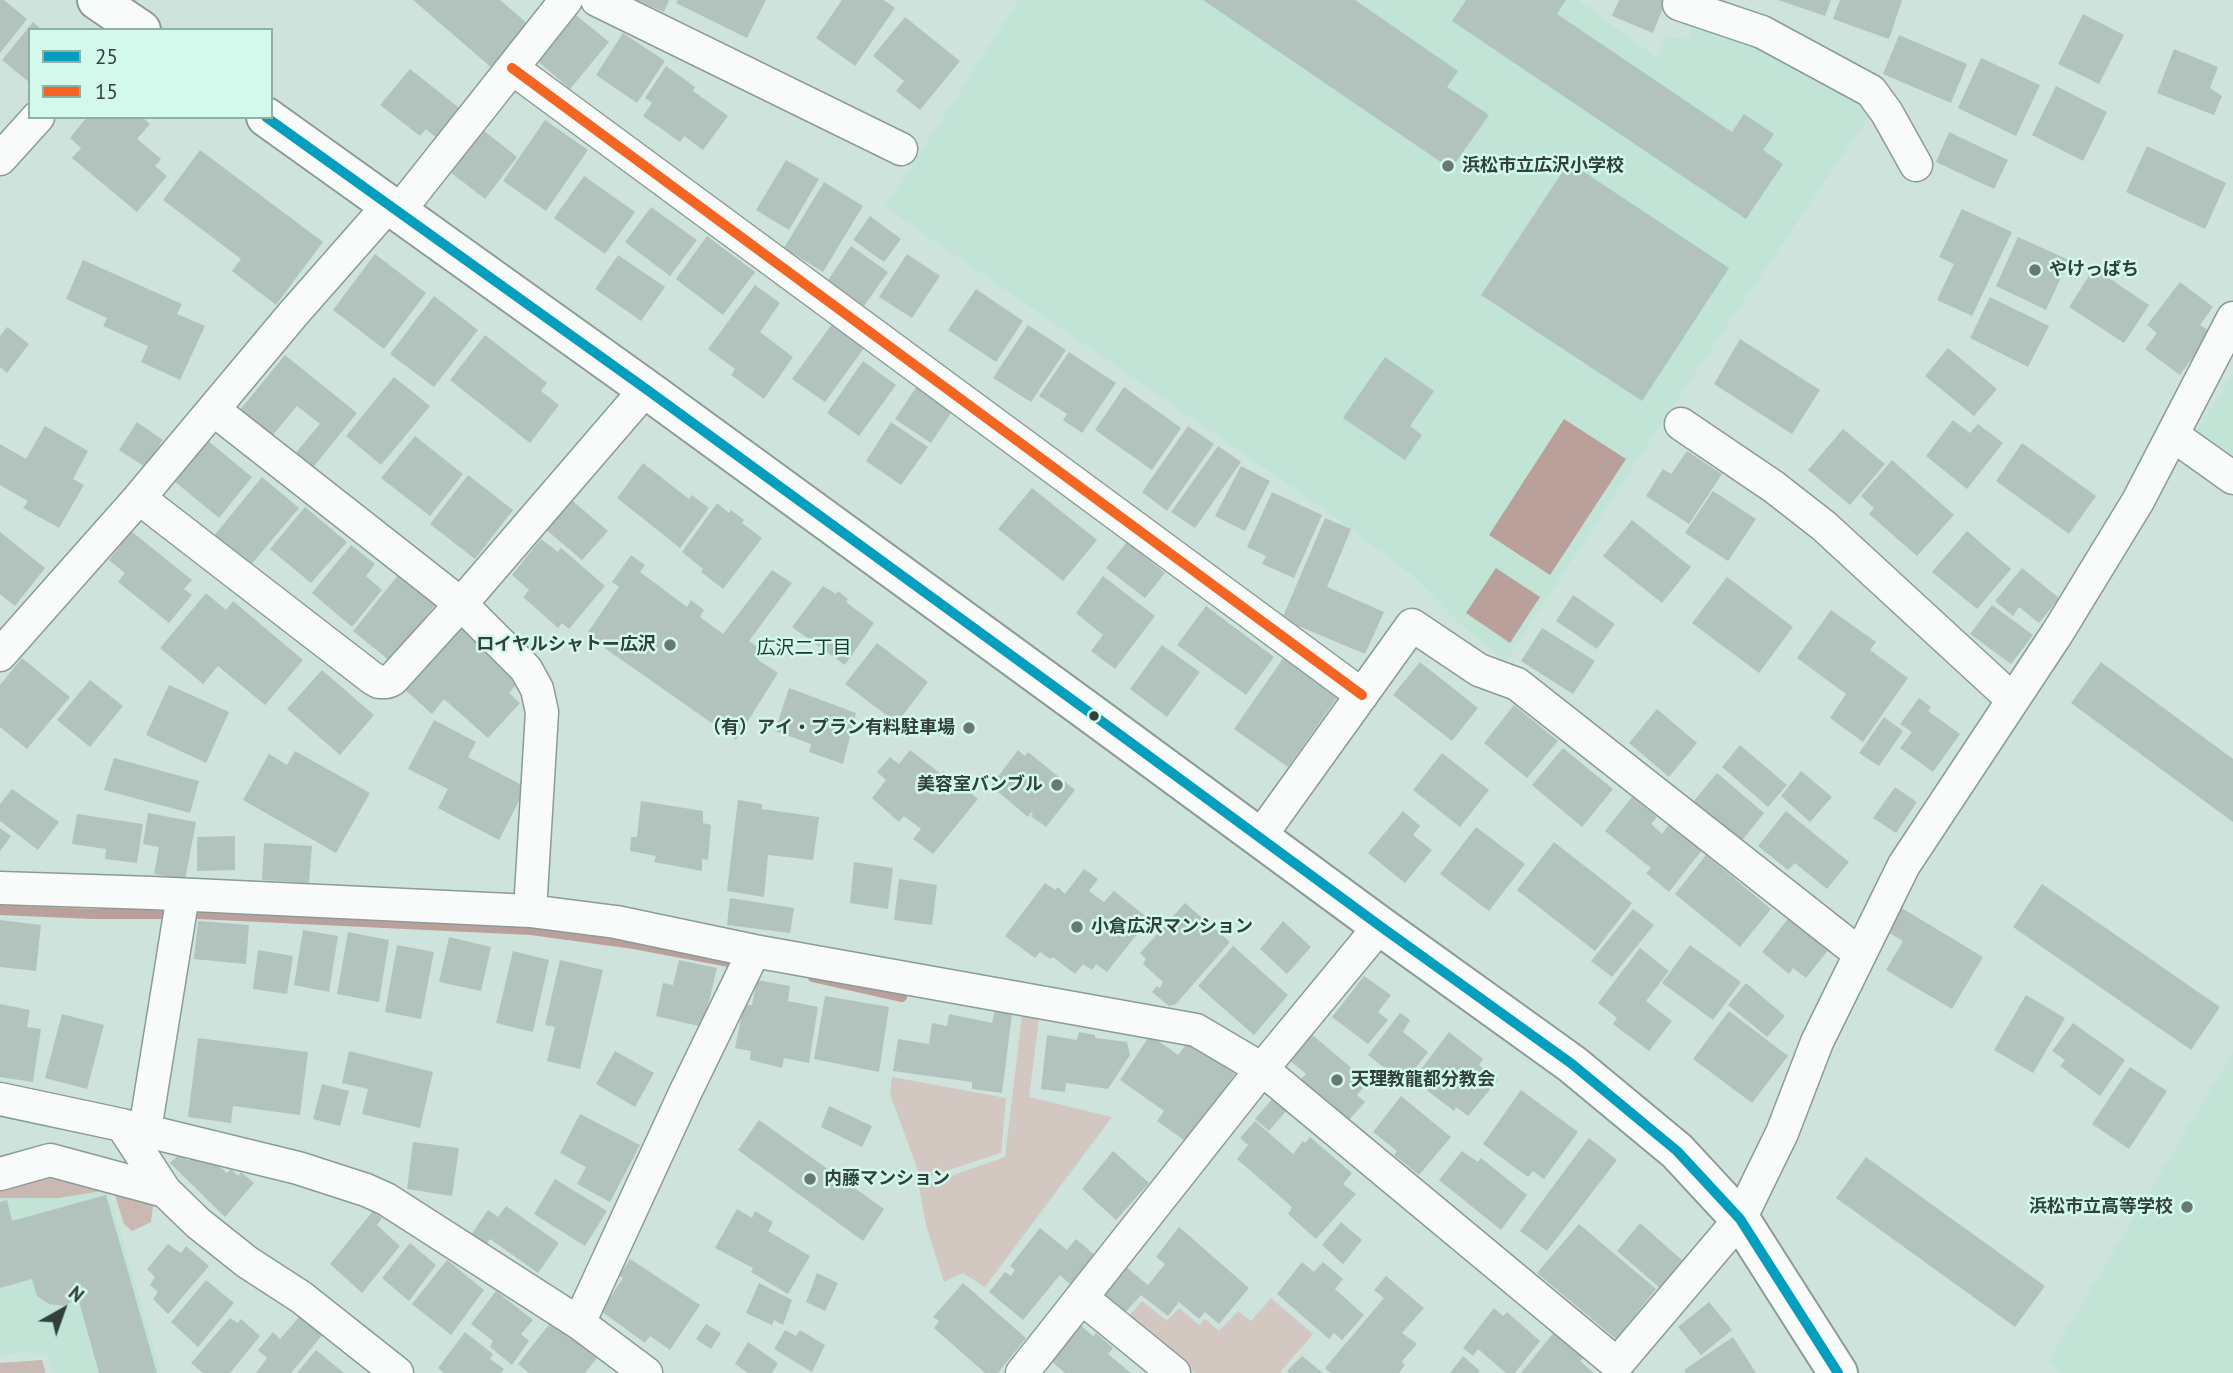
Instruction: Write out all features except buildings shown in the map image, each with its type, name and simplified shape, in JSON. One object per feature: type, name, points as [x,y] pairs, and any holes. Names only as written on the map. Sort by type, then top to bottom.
[{"type":"street","points":[[5,639],[139,498],[293,314],[393,209],[566,0]]},
{"type":"street","points":[[597,0],[901,149]]},
{"type":"street","points":[[1680,11],[1762,32],[1871,91],[1916,165]]},
{"type":"street","points":[[512,68],[1362,695]]},
{"type":"street","points":[[1,158],[36,119]]},
{"type":"street","points":[[269,119],[646,389],[1572,1064],[1676,1151],[1740,1219],[1838,1373]]},
{"type":"street","points":[[0,888],[530,911],[616,922],[754,951],[1196,1030],[1262,1069],[1613,1368],[1740,1219],[1782,1133],[1816,1042],[1904,865],[2058,632],[2131,512],[2174,436],[2233,318]]},
{"type":"street","points":[[139,498],[379,682],[392,680],[646,389]]},
{"type":"street","points":[[214,410],[461,604],[526,669],[540,699],[542,712],[530,911]]},
{"type":"street","points":[[1681,424],[1774,487],[1824,526],[2013,700]]},
{"type":"street","points":[[2174,436],[2233,478]]},
{"type":"street","points":[[1259,838],[1412,625],[1479,670],[1517,684],[1860,954]]},
{"type":"street","points":[[183,895],[134,1128],[165,1191],[198,1223],[247,1262],[301,1297],[397,1373]]},
{"type":"street","points":[[1022,1373],[1262,1069],[1380,926]]},
{"type":"street","points":[[579,1324],[685,1093],[754,951]]},
{"type":"street","points":[[0,1099],[298,1168],[366,1190],[386,1199],[579,1324],[613,1364],[646,1373]]},
{"type":"street","points":[[0,1174],[50,1160],[165,1191]]},
{"type":"street","points":[[1082,1298],[1174,1373]]},
{"type":"shaded area","points":[[1019,0],[1578,0],[1657,58],[1666,37],[1689,39],[1692,23],[1764,51],[1856,95],[1873,110],[1682,392],[1506,661],[1457,621],[1412,575],[1321,507],[885,207]]},
{"type":"shaded area","points":[[2233,375],[2233,475],[2188,443]]},
{"type":"shaded area","points":[[1564,419],[1626,459],[1550,575],[1489,535]]},
{"type":"shaded area","points":[[1496,568],[1540,597],[1510,643],[1466,613]]},
{"type":"shaded area","points":[[1022,1015],[1039,1018],[1029,1097],[1112,1117],[985,1287],[963,1273],[944,1282],[926,1225],[919,1187],[1005,1157]]},
{"type":"shaded area","name":"浜松市立高等学校","points":[[2233,1052],[2233,1373],[2063,1373],[2047,1362]]},
{"type":"shaded area","points":[[892,1077],[1006,1098],[1001,1153],[921,1179],[890,1094]]},
{"type":"shaded area","points":[[50,1171],[154,1198],[151,1222],[132,1231],[124,1224],[113,1189],[59,1198],[0,1198],[0,1182]]},
{"type":"shaded area","points":[[106,1181],[161,1373],[53,1373],[47,1354],[27,1352],[0,1355],[0,1197]]},
{"type":"shaded area","points":[[1271,1298],[1313,1334],[1282,1373],[1195,1373],[1127,1318],[1142,1301],[1167,1321],[1179,1308],[1199,1325],[1205,1319],[1219,1331],[1238,1311],[1251,1321]]},
{"type":"shaded area","points":[[42,1360],[46,1373],[0,1373],[0,1363]]},
{"type":"waterway","points":[[0,910],[93,914],[198,914],[531,930],[634,944],[745,965]]},
{"type":"waterway","points":[[813,977],[902,997]]},
{"type":"transit line","name":"15","points":[[512,68],[1362,695]]},
{"type":"transit line","name":"25","points":[[269,119],[646,389],[1572,1064],[1677,1151],[1740,1219],[1838,1373]]},
{"type":"place","name":"浜松市立広沢小学校","points":[[1448,166]]},
{"type":"place","name":"やけっぱち","points":[[2035,270]]},
{"type":"place","name":"ロイヤルシャトー広沢","points":[[670,645]]},
{"type":"place","name":"（有）アイ・プラン有料駐車場","points":[[969,728]]},
{"type":"place","name":"美容室バンブル","points":[[1057,785]]},
{"type":"place","name":"小倉広沢マンション","points":[[1077,927]]},
{"type":"place","name":"天理教龍都分教会","points":[[1337,1080]]},
{"type":"place","name":"内藤マンション","points":[[810,1179]]},
{"type":"place","name":"浜松市立高等学校","points":[[2187,1207]]},
{"type":"district","name":"広沢二丁目","points":[[804,649]]}]
